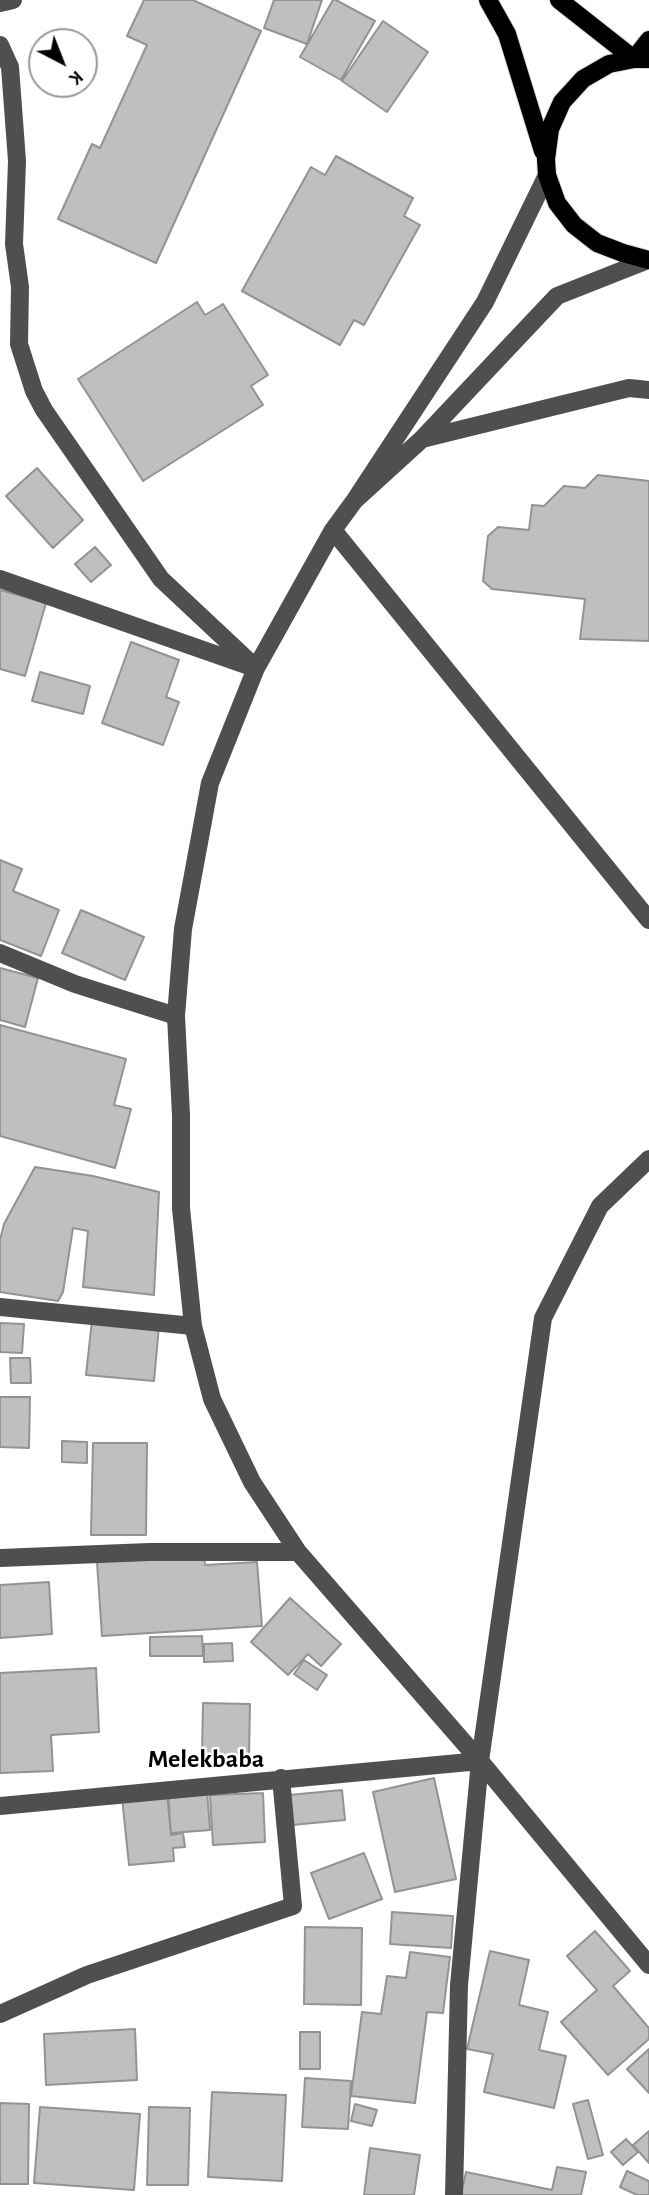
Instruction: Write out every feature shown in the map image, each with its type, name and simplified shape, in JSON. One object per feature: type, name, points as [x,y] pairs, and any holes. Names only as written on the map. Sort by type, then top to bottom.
[{"type":"main road","points":[[488,0],[507,34],[557,203],[574,225],[597,243],[649,260]]},
{"type":"main road","points":[[559,0],[642,59]]},
{"type":"main road","points":[[642,59],[649,40]]},
{"type":"main road","points":[[547,167],[550,129],[562,102],[583,79],[609,64],[642,59]]},
{"type":"street","points":[[0,3],[13,0]]},
{"type":"street","points":[[0,45],[10,67],[18,161],[7,248],[20,287],[19,344],[34,391],[44,410],[161,579],[256,668]]},
{"type":"street","points":[[547,167],[485,302],[355,500],[332,530],[256,668],[210,783],[183,929],[176,1016],[181,1115],[181,1208],[193,1326],[212,1399],[252,1482],[298,1552],[480,1761],[649,1965]]},
{"type":"street","points":[[355,500],[422,439],[558,296],[649,260]]},
{"type":"street","points":[[422,439],[629,388],[649,390]]},
{"type":"street","points":[[332,530],[649,919]]},
{"type":"street","points":[[0,579],[256,668]]},
{"type":"street","points":[[0,953],[75,985],[176,1016]]},
{"type":"street","points":[[454,2195],[459,1985],[480,1761],[542,1318],[600,1206],[649,1158]]},
{"type":"street","points":[[0,1307],[193,1326]]},
{"type":"street","points":[[0,1558],[149,1552],[298,1552]]},
{"type":"street","points":[[0,1806],[480,1761]]},
{"type":"street","points":[[0,2014],[87,1975],[293,1906],[281,1778]]},
{"type":"building","points":[[144,0],[193,0],[261,31],[156,263],[58,219],[92,144],[100,148],[147,45],[127,36]]},
{"type":"building","points":[[274,0],[322,0],[307,44],[264,28]]},
{"type":"building","points":[[333,0],[375,21],[341,80],[300,57]]},
{"type":"building","points":[[383,21],[428,52],[387,112],[342,81]]},
{"type":"building","points":[[336,156],[413,198],[404,216],[420,225],[364,325],[354,320],[340,345],[242,291],[311,167],[325,175]]},
{"type":"building","points":[[197,302],[205,315],[223,304],[268,375],[251,386],[263,405],[143,481],[78,379]]},
{"type":"building","points":[[37,468],[83,520],[53,548],[6,496]]},
{"type":"building","points":[[598,475],[649,481],[649,641],[580,639],[585,599],[492,589],[483,581],[488,536],[498,527],[529,530],[532,505],[544,506],[564,486],[585,488]]},
{"type":"building","points":[[95,547],[111,565],[91,582],[75,564]]},
{"type":"building","points":[[0,590],[46,603],[25,676],[0,669]]},
{"type":"building","points":[[131,642],[179,660],[166,697],[179,702],[163,745],[102,723]]},
{"type":"building","points":[[40,672],[90,686],[83,714],[32,701]]},
{"type":"building","points":[[0,860],[22,869],[13,891],[59,910],[41,956],[0,940]]},
{"type":"building","points":[[81,910],[144,937],[125,980],[62,953]]},
{"type":"building","points":[[0,968],[38,978],[25,1027],[0,1020]]},
{"type":"building","points":[[0,1025],[126,1059],[114,1105],[131,1109],[115,1168],[0,1136]]},
{"type":"building","points":[[35,1167],[93,1176],[159,1192],[154,1295],[83,1287],[88,1231],[73,1228],[63,1292],[58,1301],[0,1292],[0,1240],[4,1224]]},
{"type":"building","points":[[92,1320],[159,1326],[154,1381],[86,1375]]},
{"type":"building","points":[[0,1323],[24,1324],[22,1353],[0,1352]]},
{"type":"building","points":[[10,1358],[30,1358],[31,1383],[11,1383]]},
{"type":"building","points":[[0,1397],[30,1397],[29,1448],[0,1447]]},
{"type":"building","points":[[62,1441],[87,1442],[87,1463],[62,1462]]},
{"type":"building","points":[[93,1443],[147,1443],[146,1535],[91,1535]]},
{"type":"building","points":[[204,1555],[205,1565],[257,1562],[262,1626],[102,1636],[97,1562]]},
{"type":"building","points":[[49,1582],[52,1634],[0,1638],[0,1585]]},
{"type":"building","points":[[290,1598],[341,1644],[321,1666],[308,1654],[288,1675],[251,1642]]},
{"type":"building","points":[[202,1636],[203,1656],[150,1656],[150,1637]]},
{"type":"building","points":[[232,1643],[233,1661],[204,1662],[204,1644]]},
{"type":"building","points":[[304,1660],[327,1675],[317,1690],[294,1674]]},
{"type":"building","points":[[96,1668],[99,1732],[51,1735],[53,1771],[0,1773],[0,1673]]},
{"type":"building","points":[[203,1703],[250,1704],[249,1756],[202,1756]]},
{"type":"building","points":[[434,1778],[456,1879],[395,1892],[373,1792]]},
{"type":"building","points":[[207,1790],[210,1830],[171,1833],[168,1793]]},
{"type":"building","points":[[342,1790],[345,1820],[292,1825],[289,1795]]},
{"type":"building","points":[[167,1793],[171,1835],[183,1833],[185,1847],[173,1848],[174,1861],[129,1865],[122,1798]]},
{"type":"building","points":[[263,1793],[265,1842],[213,1845],[210,1795]]},
{"type":"building","points":[[364,1853],[382,1899],[329,1919],[311,1873]]},
{"type":"building","points":[[392,1912],[453,1916],[451,1948],[390,1944]]},
{"type":"building","points":[[305,1927],[362,1928],[361,2005],[304,2004]]},
{"type":"building","points":[[595,1931],[630,1971],[613,1986],[649,2028],[649,2039],[608,2075],[561,2022],[597,1990],[567,1956]]},
{"type":"building","points":[[490,1951],[529,1960],[519,2005],[548,2012],[539,2050],[566,2056],[554,2108],[484,2092],[493,2054],[467,2049]]},
{"type":"building","points":[[410,1952],[450,1957],[443,2013],[427,2012],[415,2103],[351,2096],[362,2012],[381,2014],[387,1976],[406,1978]]},
{"type":"building","points":[[135,2029],[137,2080],[46,2085],[44,2034]]},
{"type":"building","points":[[300,2032],[320,2032],[320,2069],[300,2069]]},
{"type":"building","points":[[649,2049],[649,2093],[627,2069]]},
{"type":"building","points":[[305,2078],[351,2081],[348,2129],[302,2127]]},
{"type":"building","points":[[212,2092],[286,2095],[282,2181],[208,2177]]},
{"type":"building","points":[[588,2100],[603,2155],[588,2159],[573,2104]]},
{"type":"building","points":[[0,2103],[29,2104],[28,2184],[0,2184]]},
{"type":"building","points":[[355,2104],[377,2110],[372,2126],[351,2121]]},
{"type":"building","points":[[40,2107],[140,2114],[134,2190],[34,2183]]},
{"type":"building","points":[[149,2107],[190,2108],[188,2185],[147,2185]]},
{"type":"building","points":[[649,2131],[649,2163],[633,2145]]},
{"type":"building","points":[[626,2139],[638,2152],[623,2165],[611,2152]]},
{"type":"building","points":[[370,2148],[420,2155],[414,2195],[364,2195]]},
{"type":"building","points":[[557,2167],[586,2172],[581,2195],[461,2195],[466,2172],[552,2190]]},
{"type":"building","points":[[627,2171],[649,2181],[649,2195],[637,2195],[620,2187]]},
{"type":"district","name":"Melekbaba","points":[[206,1759]]}]
